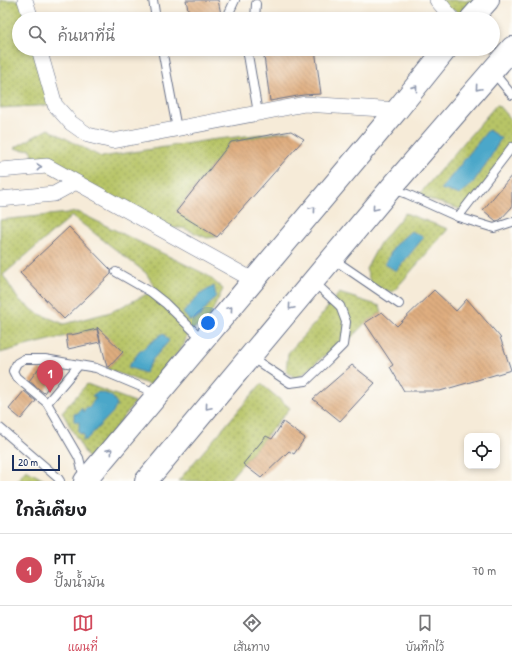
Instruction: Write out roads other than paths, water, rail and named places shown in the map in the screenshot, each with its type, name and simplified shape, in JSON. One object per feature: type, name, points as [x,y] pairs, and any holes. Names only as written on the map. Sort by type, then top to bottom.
[{"type":"main road","points":[[477,12],[488,0]]},
{"type":"main road","points":[[85,481],[397,110],[440,56]]},
{"type":"main road","points":[[146,481],[332,258],[399,191],[505,58]]},
{"type":"street","points":[[25,0],[29,12]]},
{"type":"street","points":[[437,0],[447,12]]},
{"type":"street","points":[[41,56],[55,105],[71,123],[88,135],[113,141],[305,104],[397,110]]},
{"type":"street","points":[[0,170],[47,166],[253,280]]},
{"type":"street","points":[[0,199],[54,194],[76,182]]},
{"type":"lane","points":[[153,0],[155,12]]},
{"type":"lane","points":[[229,12],[235,0]]},
{"type":"lane","points":[[255,12],[256,4]]},
{"type":"lane","points":[[163,56],[177,129]]},
{"type":"lane","points":[[248,56],[258,113]]},
{"type":"lane","points":[[505,58],[512,94]]},
{"type":"lane","points":[[458,217],[512,147]]},
{"type":"lane","points":[[399,191],[458,217],[494,228],[512,222]]},
{"type":"lane","points":[[332,258],[399,304]]},
{"type":"lane","points":[[116,272],[151,292],[165,303],[204,340]]},
{"type":"lane","points":[[250,357],[290,382],[306,381],[344,344],[346,322],[340,306],[313,281]]},
{"type":"lane","points":[[85,481],[79,458],[47,403],[16,377],[13,371],[17,363],[24,360],[45,359],[96,368],[158,394]]},
{"type":"lane","points":[[47,403],[79,365]]},
{"type":"lane","points":[[0,428],[60,481]]},
{"type":"water","points":[[488,130],[501,138],[490,158],[472,184],[460,195],[441,189]]},
{"type":"water","points":[[411,231],[424,237],[396,271],[385,264],[395,245]]},
{"type":"water","points":[[214,286],[216,296],[199,317],[190,321],[183,313],[199,295]]},
{"type":"water","points":[[163,333],[169,341],[153,359],[145,373],[128,367],[139,352]]},
{"type":"water","points":[[99,392],[112,397],[117,405],[113,412],[86,440],[82,440],[84,437],[83,434],[79,433],[79,422],[74,421],[74,414],[78,413],[82,408],[83,412],[86,408],[89,408],[96,398],[92,396]]},
{"type":"place","name":"PTT","points":[[50,393]]}]
